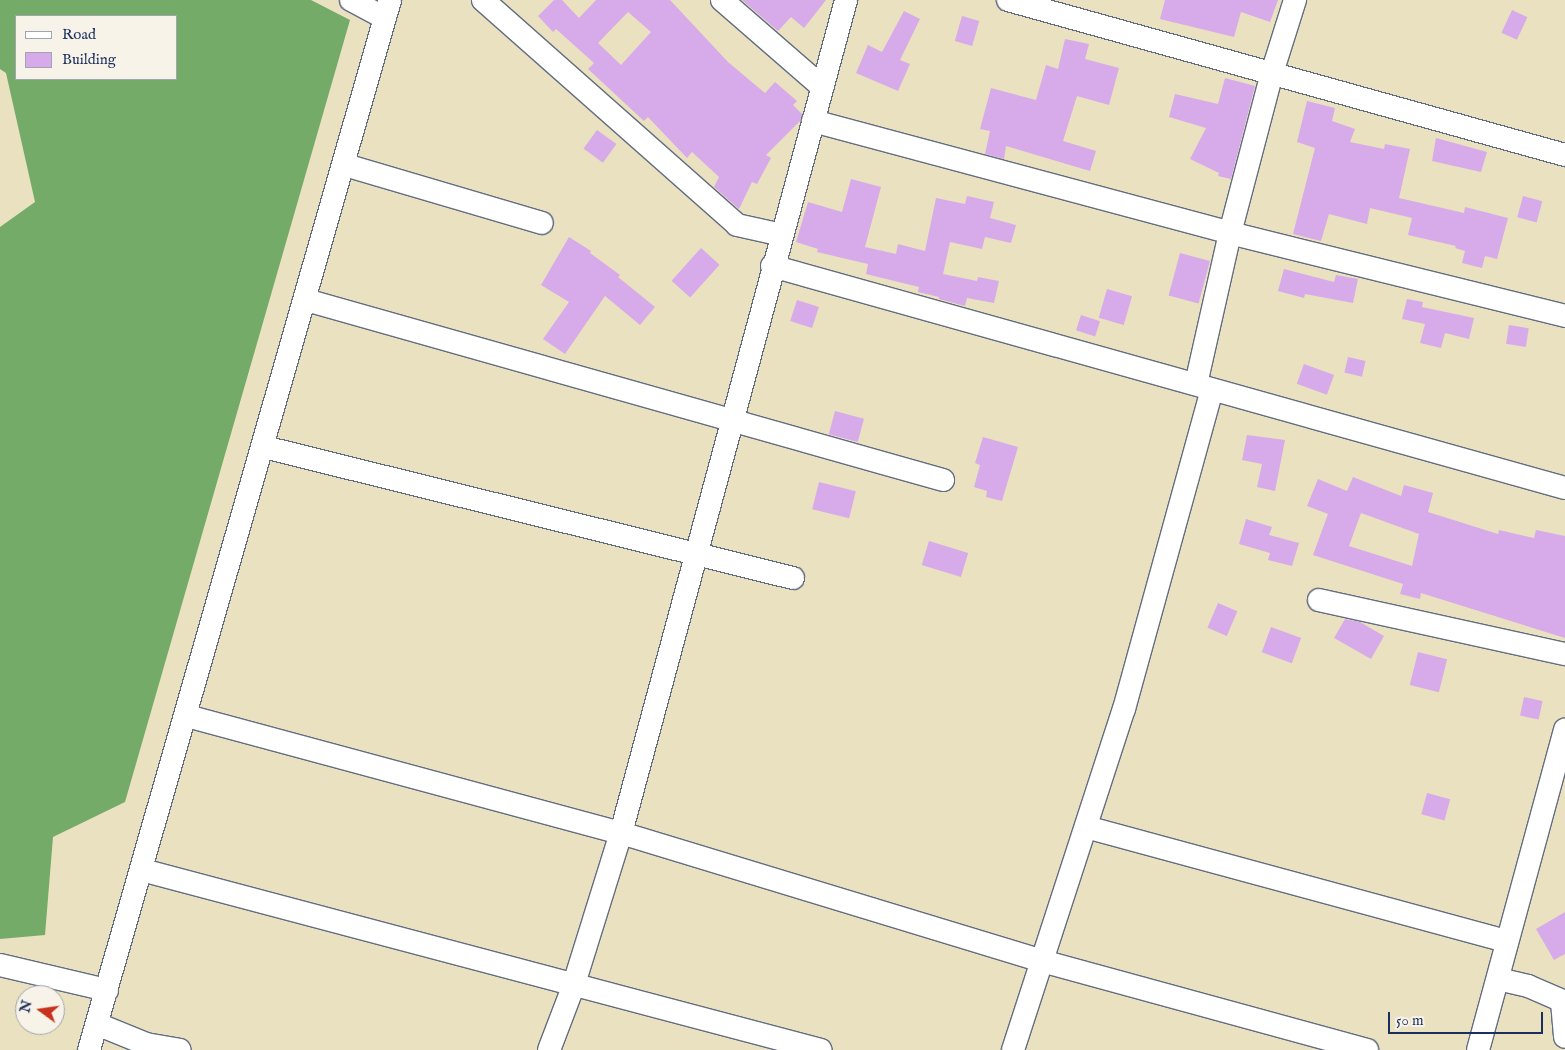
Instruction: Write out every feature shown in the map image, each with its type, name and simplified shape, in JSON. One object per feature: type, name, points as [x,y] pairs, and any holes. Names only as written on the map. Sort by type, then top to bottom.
[{"type":"street","points":[[89,1050],[187,716],[388,9],[351,0]]},
{"type":"street","points":[[483,0],[737,225],[782,235]]},
{"type":"street","points":[[722,0],[822,87]]},
{"type":"street","points":[[549,1050],[573,987],[620,833],[772,266],[846,0]]},
{"type":"street","points":[[1008,0],[1565,155]]},
{"type":"street","points":[[1012,1050],[1124,708],[1204,387],[1230,233],[1272,73],[1295,0]]},
{"type":"street","points":[[813,121],[1230,233],[1565,316]]},
{"type":"street","points":[[345,164],[542,223]]},
{"type":"street","points":[[772,266],[1565,488]]},
{"type":"street","points":[[306,300],[730,422],[943,480]]},
{"type":"street","points":[[264,447],[793,578]]},
{"type":"street","points":[[1319,600],[1565,654]]},
{"type":"street","points":[[187,716],[620,833],[1042,961],[1368,1050]]},
{"type":"street","points":[[1478,1050],[1508,941],[1556,800],[1565,730]]},
{"type":"street","points":[[1086,827],[1508,941]]},
{"type":"street","points":[[142,870],[573,987],[821,1050]]},
{"type":"street","points":[[0,965],[107,990]]},
{"type":"street","points":[[1498,979],[1528,986],[1563,1002],[1565,1037]]},
{"type":"street","points":[[97,1024],[146,1044],[179,1050]]},
{"type":"green space","points":[[0,0],[311,0],[350,20],[125,802],[53,837],[45,935],[0,939],[0,227],[35,202],[6,73],[0,69]]},
{"type":"building","points":[[554,0],[562,0],[579,18],[596,0],[670,0],[728,62],[765,93],[775,82],[797,101],[793,105],[802,114],[800,121],[766,155],[771,158],[757,184],[752,182],[739,209],[714,187],[719,177],[692,152],[687,158],[648,117],[644,121],[588,69],[594,63],[556,29],[553,32],[538,16]],"holes":[[[628,12],[651,32],[621,65],[598,43]]]},
{"type":"building","points":[[742,0],[826,0],[804,28],[791,17],[778,31]]},
{"type":"building","points":[[1165,0],[1278,0],[1270,22],[1241,12],[1234,37],[1160,19]]},
{"type":"building","points":[[1512,10],[1527,17],[1517,40],[1501,33]]},
{"type":"building","points":[[904,11],[920,19],[900,60],[910,64],[898,91],[856,73],[868,45],[882,52]]},
{"type":"building","points":[[962,16],[979,21],[972,46],[955,41]]},
{"type":"building","points":[[1065,39],[1089,44],[1085,59],[1119,68],[1109,105],[1077,96],[1063,141],[1096,151],[1090,171],[1006,146],[1004,159],[985,154],[990,131],[980,129],[991,88],[1036,100],[1046,65],[1058,69]]},
{"type":"building","points":[[1225,78],[1255,86],[1231,179],[1218,176],[1219,173],[1190,159],[1206,128],[1169,117],[1175,94],[1218,104]]},
{"type":"building","points":[[1307,101],[1335,108],[1332,121],[1355,129],[1350,142],[1384,149],[1385,144],[1410,149],[1399,198],[1464,213],[1465,207],[1508,218],[1497,259],[1485,256],[1482,268],[1462,263],[1465,251],[1455,248],[1456,246],[1408,235],[1412,218],[1370,208],[1367,224],[1329,214],[1321,241],[1293,234],[1315,148],[1297,142]]},
{"type":"building","points":[[597,130],[616,144],[603,163],[583,149]]},
{"type":"building","points":[[1436,138],[1487,152],[1481,172],[1432,161]]},
{"type":"building","points":[[851,179],[881,187],[865,247],[896,254],[898,244],[925,251],[936,198],[965,204],[967,196],[994,202],[990,218],[1016,225],[1011,243],[985,237],[982,249],[950,242],[943,274],[977,281],[978,277],[999,281],[994,303],[967,298],[965,306],[939,299],[939,297],[918,292],[919,287],[866,274],[868,264],[817,252],[818,249],[796,242],[808,202],[842,212]]},
{"type":"building","points":[[1523,196],[1542,201],[1537,222],[1517,217]]},
{"type":"building","points":[[569,237],[591,251],[590,253],[620,275],[618,277],[655,307],[640,325],[605,296],[565,354],[543,339],[569,302],[541,285]]},
{"type":"building","points":[[701,248],[720,265],[690,297],[672,281]]},
{"type":"building","points":[[1180,253],[1210,261],[1199,304],[1169,296]]},
{"type":"building","points":[[1284,269],[1334,282],[1336,275],[1358,279],[1353,303],[1305,294],[1304,298],[1278,291]]},
{"type":"building","points":[[1107,289],[1132,296],[1124,325],[1099,318]]},
{"type":"building","points":[[1407,299],[1423,302],[1422,307],[1474,318],[1469,339],[1445,333],[1441,348],[1420,343],[1425,324],[1402,319]]},
{"type":"building","points":[[797,300],[819,307],[812,328],[790,321]]},
{"type":"building","points":[[1081,315],[1100,321],[1095,336],[1076,330]]},
{"type":"building","points":[[1509,325],[1529,328],[1526,347],[1506,344]]},
{"type":"building","points":[[1348,357],[1366,361],[1362,377],[1344,373]]},
{"type":"building","points":[[1304,364],[1334,375],[1327,395],[1297,384]]},
{"type":"building","points":[[835,411],[864,419],[858,442],[829,434]]},
{"type":"building","points":[[1247,435],[1285,440],[1275,491],[1257,487],[1262,464],[1242,460]]},
{"type":"building","points":[[983,437],[1018,447],[1002,501],[986,497],[987,491],[974,487],[980,465],[975,463]]},
{"type":"building","points":[[1353,477],[1401,496],[1404,485],[1433,493],[1428,512],[1498,534],[1499,530],[1534,538],[1536,530],[1565,536],[1565,638],[1421,593],[1420,599],[1400,594],[1403,584],[1313,555],[1328,514],[1307,506],[1318,479],[1347,491]],"holes":[[[1361,513],[1419,534],[1412,566],[1349,546]]]},
{"type":"building","points":[[819,482],[856,491],[849,518],[812,509]]},
{"type":"building","points":[[1246,519],[1272,527],[1269,535],[1299,543],[1292,566],[1268,560],[1270,553],[1239,544]]},
{"type":"building","points":[[929,541],[968,553],[961,577],[922,565]]},
{"type":"building","points":[[1218,603],[1237,611],[1227,636],[1207,628]]},
{"type":"building","points":[[1345,619],[1360,622],[1384,636],[1371,659],[1334,638]]},
{"type":"building","points":[[1271,627],[1301,638],[1292,663],[1262,652]]},
{"type":"building","points":[[1418,652],[1447,659],[1439,692],[1410,685]]},
{"type":"building","points":[[1524,697],[1543,701],[1539,720],[1520,716]]},
{"type":"building","points":[[1427,793],[1450,799],[1444,820],[1421,814]]},
{"type":"building","points":[[1565,912],[1565,954],[1554,960],[1536,929]]}]
